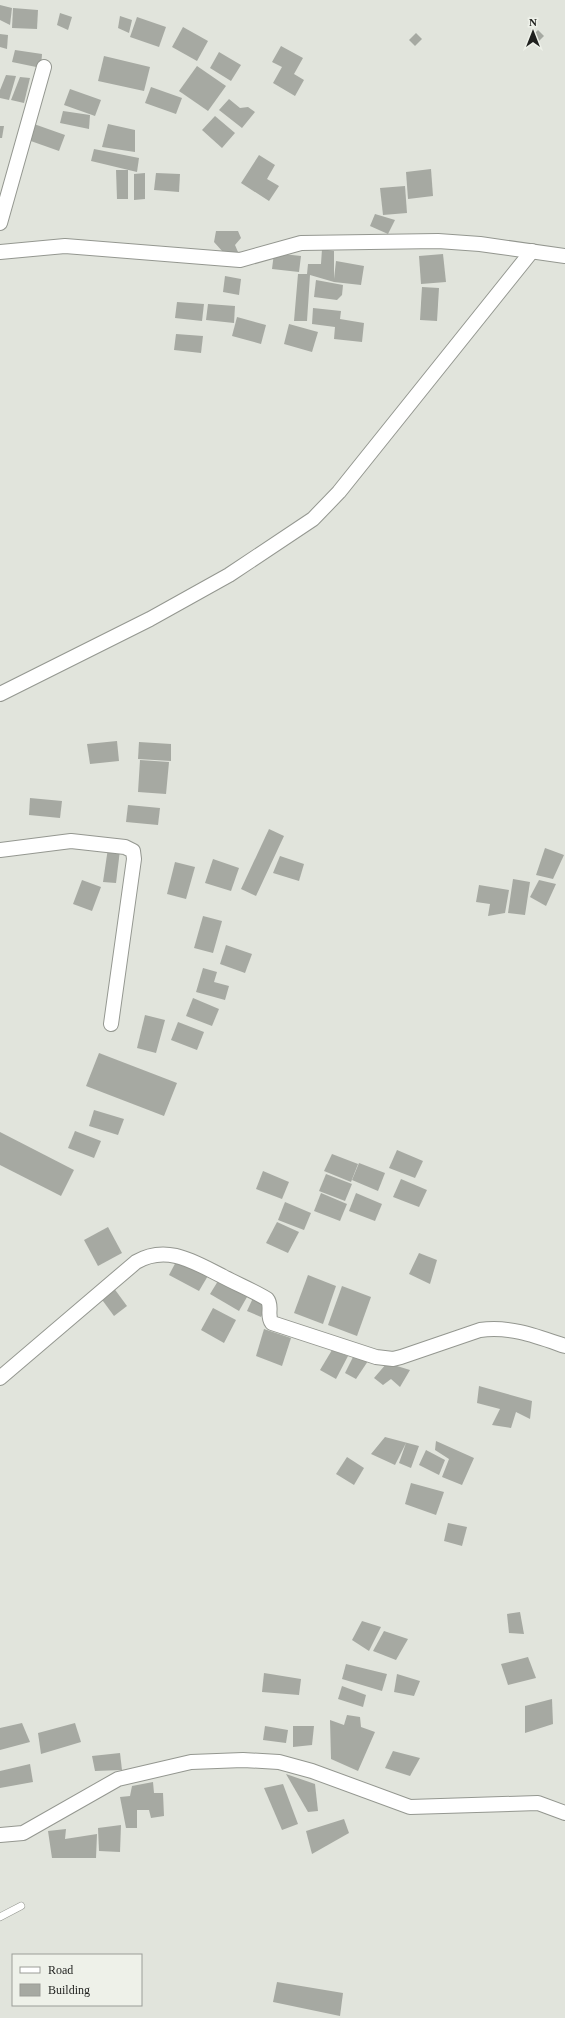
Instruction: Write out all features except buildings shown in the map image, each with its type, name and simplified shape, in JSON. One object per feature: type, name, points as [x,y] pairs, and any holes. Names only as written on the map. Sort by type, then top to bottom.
[{"type":"street","points":[[0,223],[44,67]]},
{"type":"street","points":[[0,252],[65,246],[240,260],[301,243],[438,241],[480,244],[565,256]]},
{"type":"street","points":[[0,694],[150,619],[222,579],[313,519],[339,492],[532,252]]},
{"type":"street","points":[[0,850],[71,841],[125,847],[133,851],[134,859],[111,1024]]},
{"type":"street","points":[[0,1378],[136,1262],[148,1255],[160,1254],[176,1255],[189,1260],[267,1299],[269,1302],[269,1317],[272,1323],[376,1357],[397,1358],[480,1330],[494,1328],[521,1331],[565,1346]]},
{"type":"street","points":[[0,1836],[23,1833],[118,1779],[199,1761],[243,1760],[279,1762],[319,1774],[410,1807],[538,1803],[565,1813]]},
{"type":"lane","points":[[0,1917],[20,1906]]}]
